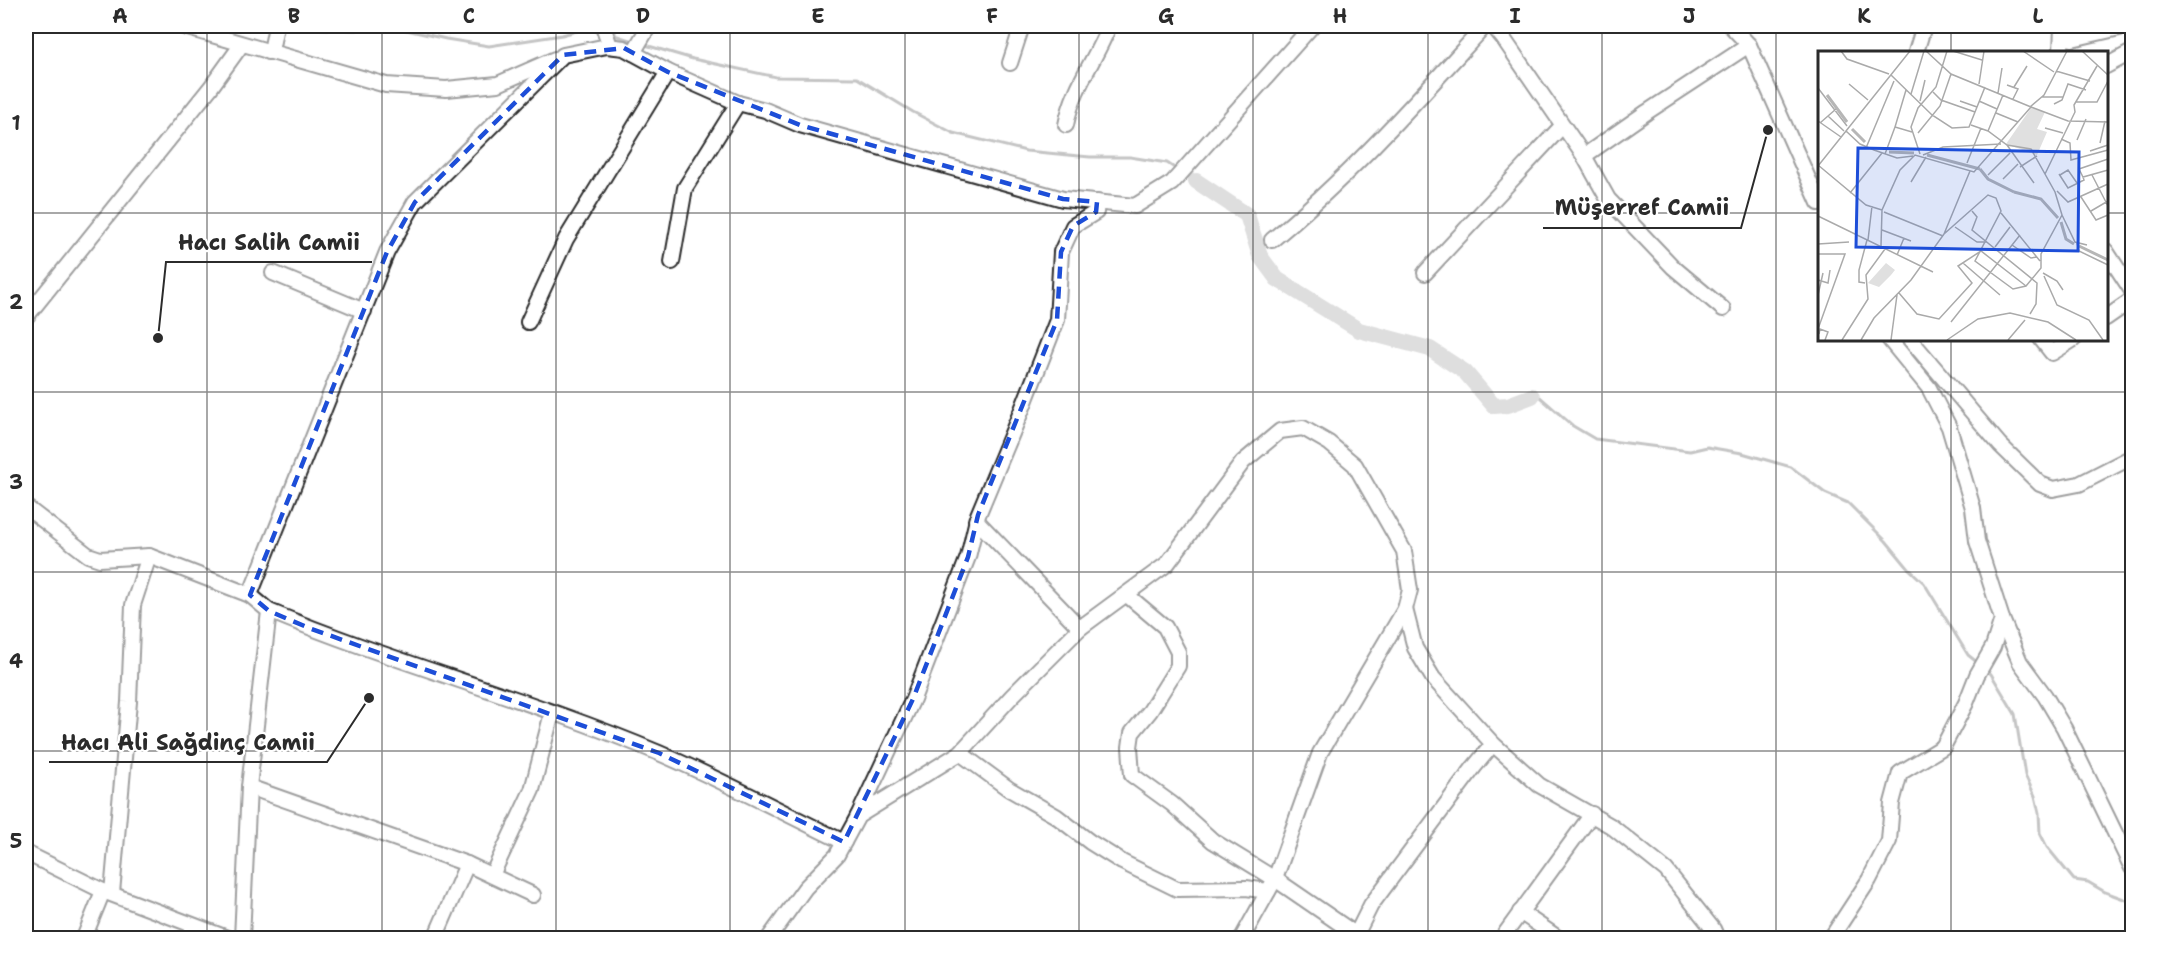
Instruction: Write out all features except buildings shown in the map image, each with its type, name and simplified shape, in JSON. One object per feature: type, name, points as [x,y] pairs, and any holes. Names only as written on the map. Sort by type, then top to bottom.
[{"type":"street","points":[[181,26],[386,85],[446,89],[498,84],[563,55],[608,45],[632,49],[668,72],[738,103],[765,110],[800,125],[1063,199],[1135,206],[1172,183],[1312,26]]},
{"type":"street","points":[[603,26],[608,45]]},
{"type":"street","points":[[632,49],[649,26]]},
{"type":"street","points":[[1010,63],[1022,26]]},
{"type":"street","points":[[1066,125],[1069,107],[1082,76],[1100,48],[1108,26]]},
{"type":"street","points":[[1731,26],[1749,45],[1818,201]]},
{"type":"street","points":[[1916,51],[1924,26]]},
{"type":"street","points":[[2062,31],[2072,39],[2128,26]]},
{"type":"street","points":[[1272,240],[1306,212],[1379,141],[1484,27],[1503,38],[1584,156],[1608,199],[1673,267],[1723,309]]},
{"type":"street","points":[[268,52],[272,46],[275,30]]},
{"type":"street","points":[[2061,51],[2062,31]]},
{"type":"street","points":[[26,317],[212,87],[242,44]]},
{"type":"street","points":[[1584,156],[1749,45]]},
{"type":"street","points":[[2107,65],[2133,52]]},
{"type":"street","points":[[250,595],[387,252],[415,202],[563,55]]},
{"type":"street","points":[[528,322],[566,239],[668,72]]},
{"type":"street","points":[[672,262],[685,188],[738,103]]},
{"type":"street","points":[[1425,273],[1562,126]]},
{"type":"street","points":[[769,939],[805,888],[837,855],[913,699],[968,557],[976,520],[1057,320],[1061,252],[1073,226],[1096,212],[1097,202]]},
{"type":"street","points":[[2107,252],[2133,291]]},
{"type":"street","points":[[273,273],[364,311]]},
{"type":"street","points":[[2107,317],[2133,300]]},
{"type":"street","points":[[1890,340],[1929,388],[1949,427],[1972,508],[1977,541],[2002,619],[2020,662],[2045,696],[2064,728],[2133,868]]},
{"type":"street","points":[[1911,340],[2000,445],[2040,484],[2052,489],[2079,484],[2133,457]]},
{"type":"street","points":[[2042,340],[2052,353],[2072,340]]},
{"type":"street","points":[[858,816],[960,753],[1012,696],[1080,628],[1167,564],[1243,462],[1280,432],[1304,428],[1329,443],[1355,465],[1404,552],[1410,590],[1406,609],[1320,753],[1272,885],[1242,939]]},
{"type":"street","points":[[26,507],[88,555],[100,559],[149,556],[250,595],[269,611],[309,628],[659,753],[844,842]]},
{"type":"street","points":[[976,520],[1080,628]]},
{"type":"street","points":[[84,939],[107,892],[129,702],[133,605],[149,556]]},
{"type":"street","points":[[1127,595],[1165,627],[1178,652],[1178,666],[1132,733],[1130,747],[1132,775],[1172,804],[1213,841],[1272,885],[1358,937],[1371,905],[1493,744]]},
{"type":"street","points":[[1406,609],[1415,648],[1432,678],[1493,744],[1539,785],[1611,826],[1666,870],[1713,929],[1717,939]]},
{"type":"street","points":[[242,939],[249,787],[269,611]]},
{"type":"street","points":[[1831,939],[1869,880],[1889,841],[1892,803],[1900,773],[1943,747],[1993,647],[2002,619]]},
{"type":"street","points":[[492,875],[532,790],[552,713]]},
{"type":"street","points":[[960,753],[1009,789],[1056,816],[1090,842],[1122,862],[1178,889],[1246,888],[1272,885]]},
{"type":"street","points":[[249,787],[466,864],[533,895]]},
{"type":"street","points":[[1502,939],[1592,814]]},
{"type":"street","points":[[26,853],[107,892],[227,939]]},
{"type":"street","points":[[435,939],[466,864]]},
{"type":"street","points":[[1520,912],[1558,939]]},
{"type":"highlighted area","points":[[624,48],[668,72],[800,125],[1063,199],[1097,202],[1096,212],[1073,226],[1061,252],[1057,320],[978,515],[968,557],[913,699],[844,842],[659,753],[309,628],[269,611],[250,595],[387,252],[415,202],[563,55]]},
{"type":"waterway","points":[[257,26],[271,26]]},
{"type":"waterway","points":[[281,27],[356,30],[381,26]]},
{"type":"waterway","points":[[389,26],[489,46],[562,35],[591,27],[599,30]]},
{"type":"waterway","points":[[615,26],[615,35]]},
{"type":"waterway","points":[[611,34],[636,42]]},
{"type":"waterway","points":[[642,44],[693,59],[776,77],[857,78],[953,133],[1026,151],[1090,157],[1130,157],[1167,163],[1179,171]]},
{"type":"waterway","points":[[1184,174],[1196,181]]},
{"type":"waterway","points":[[1196,181],[1247,215],[1260,256],[1277,279],[1359,330],[1430,349],[1465,372],[1494,406],[1508,405],[1532,396]]},
{"type":"waterway","points":[[1532,396],[1540,397],[1573,426],[1595,439],[1690,451],[1707,447],[1742,453],[1791,467],[1825,493],[1848,503],[1886,541],[1924,583],[1968,655],[1978,663]]},
{"type":"waterway","points":[[1986,669],[2015,714],[2025,775],[2035,796],[2040,833],[2047,847],[2074,880],[2088,882],[2105,892],[2132,902]]},
{"type":"place","name":"Müşerref Camii","points":[[1768,130]]},
{"type":"place","name":"Hacı Salih Camii","points":[[158,338]]},
{"type":"place","name":"Hacı Ali Sağdinç Camii","points":[[369,698]]}]
